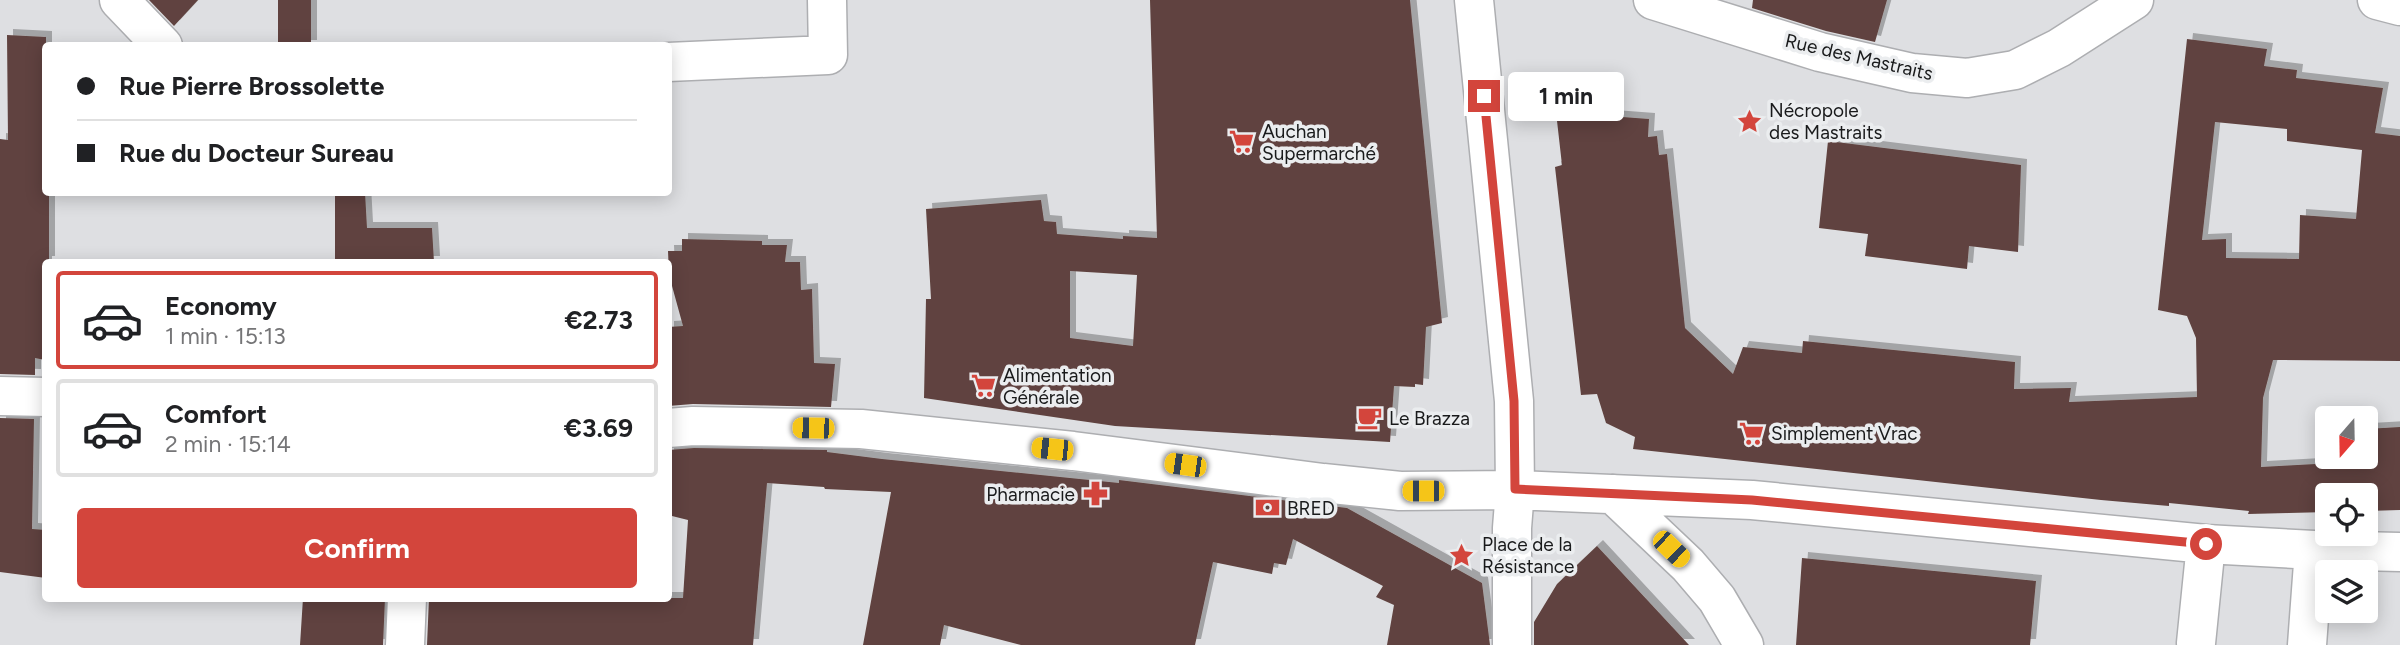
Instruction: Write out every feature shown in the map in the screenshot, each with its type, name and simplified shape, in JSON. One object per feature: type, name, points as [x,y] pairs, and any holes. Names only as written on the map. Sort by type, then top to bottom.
[{"type":"street","points":[[119,0],[159,42]]},
{"type":"street","points":[[672,62],[828,55],[827,0]]},
{"type":"street","points":[[1475,0],[1514,401],[1512,645]]},
{"type":"street","name":"Rue des Mastraits","points":[[1653,0],[1820,52],[1912,73],[1967,78],[2015,70],[2059,48],[2134,0]]},
{"type":"street","points":[[2377,0],[2400,6]]},
{"type":"street","points":[[0,396],[42,397]]},
{"type":"street","points":[[672,428],[861,429],[1073,451],[1400,491],[1515,489],[1752,500],[2206,544],[2400,552]]},
{"type":"street","points":[[1614,495],[1688,565],[1717,599],[1744,645]]},
{"type":"street","points":[[2196,643],[2206,544]]},
{"type":"street","points":[[2307,645],[2314,550]]},
{"type":"street","points":[[405,645],[407,602]]},
{"type":"building","points":[[149,0],[198,0],[174,26]]},
{"type":"building","points":[[278,0],[311,0],[311,42],[278,42]]},
{"type":"building","points":[[1150,0],[1410,0],[1442,323],[1426,327],[1423,385],[1394,386],[1390,442],[1115,426],[924,398],[926,299],[931,299],[926,209],[1041,200],[1044,221],[1056,222],[1057,234],[1123,239],[1123,236],[1157,238]],"holes":[[[1070,271],[1137,275],[1133,346],[1070,338]]]},
{"type":"building","points":[[1753,0],[1887,0],[1875,42],[1826,31],[1752,8]]},
{"type":"building","points":[[7,35],[46,37],[46,42],[42,42],[42,196],[49,196],[49,259],[42,259],[42,359],[35,358],[35,375],[0,374],[0,139],[8,140]]},
{"type":"building","points":[[2187,39],[2267,49],[2264,66],[2297,70],[2296,78],[2383,88],[2375,133],[2400,136],[2400,361],[2273,360],[2263,398],[2261,467],[2315,464],[2315,469],[2378,469],[2378,428],[2400,427],[2400,510],[2378,511],[2378,483],[2315,483],[2315,512],[2248,514],[2249,511],[2101,500],[1633,449],[1635,437],[1606,423],[1597,394],[1581,395],[1555,167],[1562,165],[1556,112],[1649,119],[1648,137],[1657,136],[1659,155],[1667,154],[1685,328],[1733,374],[1743,347],[1802,353],[1803,341],[2015,362],[2014,389],[2071,388],[2069,402],[2197,397],[2196,338],[2187,316],[2158,310]],"holes":[[[2215,122],[2287,129],[2287,141],[2362,150],[2356,219],[2300,215],[2299,259],[2226,258],[2226,239],[2202,240]]]},
{"type":"building","points":[[1828,141],[2021,165],[2018,252],[1969,246],[1967,269],[1865,256],[1868,234],[1819,228]]},
{"type":"building","points":[[335,196],[365,196],[367,228],[432,228],[434,259],[335,259]]},
{"type":"building","points":[[682,239],[762,241],[762,245],[787,245],[785,262],[800,262],[801,290],[812,289],[814,363],[835,364],[831,407],[672,406],[672,327],[683,326],[672,286],[672,259],[668,259],[668,251],[682,251]]},
{"type":"building","points":[[0,418],[34,419],[32,529],[42,530],[42,577],[0,572]]},
{"type":"building","points":[[672,450],[827,450],[882,459],[1119,483],[1119,480],[1347,508],[1482,583],[1490,645],[1387,645],[1394,605],[1376,597],[1383,586],[1293,539],[1286,565],[1274,563],[1272,574],[1213,562],[1195,645],[1021,645],[944,625],[940,645],[863,645],[891,492],[767,483],[753,645],[427,645],[429,602],[672,602],[672,598],[683,598],[688,520],[672,516]]},
{"type":"building","points":[[1597,546],[1689,645],[1534,645],[1534,622],[1557,584]]},
{"type":"building","points":[[1802,558],[2036,581],[2030,645],[1796,645]]},
{"type":"building","points":[[303,602],[385,602],[383,645],[300,645]]},
{"type":"place","name":"Nécropole des Mastraits","points":[[1749,121]]},
{"type":"place","name":"Auchan Supermarché","points":[[1242,142]]},
{"type":"place","name":"Alimentation Générale","points":[[983,386]]},
{"type":"place","name":"Le Brazza","points":[[1369,418]]},
{"type":"place","name":"Simplement Vrac","points":[[1751,433]]},
{"type":"place","name":"Pharmacie","points":[[1095,494]]},
{"type":"place","name":"BRED","points":[[1267,508]]},
{"type":"place","name":"Place de la Résistance","points":[[1462,555]]},
{"type":"route","points":[[1484,96],[1514,401],[1515,489],[1752,500],[2206,544]]}]
